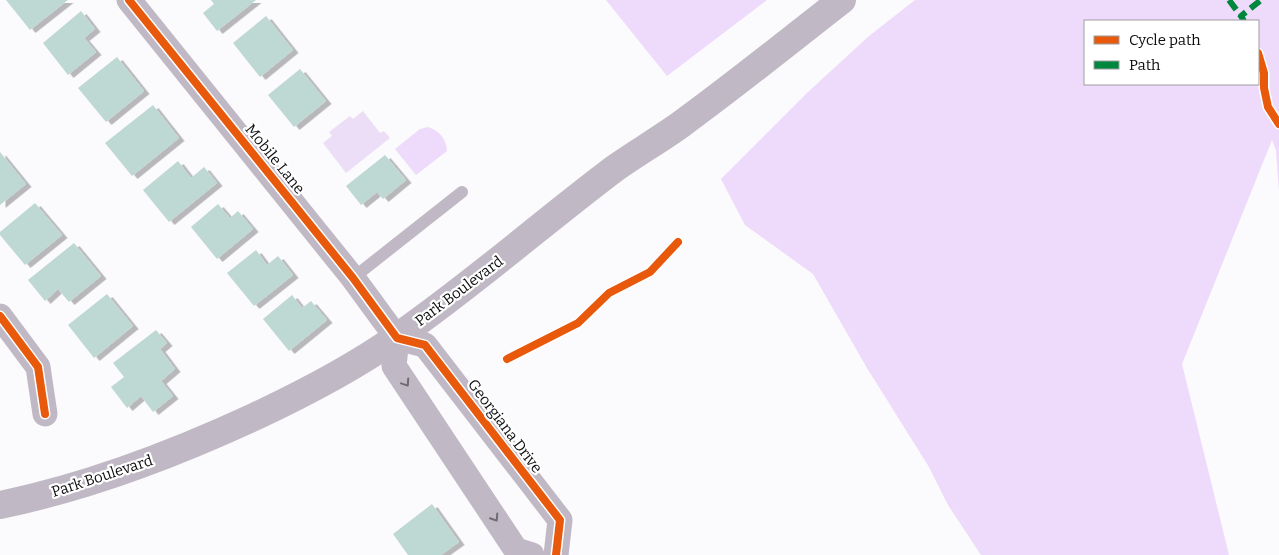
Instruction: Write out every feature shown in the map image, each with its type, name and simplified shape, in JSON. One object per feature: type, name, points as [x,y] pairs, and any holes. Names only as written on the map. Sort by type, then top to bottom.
[{"type":"main road","name":"Park Boulevard","points":[[0,505],[77,486],[212,437],[317,386],[349,368],[397,338],[442,305],[615,169],[683,123],[842,0]]},
{"type":"street","name":"Mobile Lane","points":[[129,0],[353,278],[397,338]]},
{"type":"street","points":[[0,316],[38,367],[45,414]]},
{"type":"street","points":[[397,338],[394,366],[516,550],[532,555]]},
{"type":"street","name":"Georgiana Drive","points":[[397,338],[425,345],[560,520],[556,555]]},
{"type":"lane","points":[[353,278],[462,192]]},
{"type":"shaded area","points":[[606,0],[767,0],[667,76]]},
{"type":"shaded area","points":[[915,0],[1279,0],[1279,191],[1276,150],[1272,140],[1182,364],[1229,555],[981,555],[948,505],[929,467],[867,368],[813,274],[745,225],[721,179],[808,92],[869,36]]},
{"type":"shaded area","points":[[363,111],[380,133],[384,131],[390,138],[346,173],[323,143],[332,136],[329,132],[350,116],[353,119]]},
{"type":"shaded area","points":[[428,127],[442,136],[447,151],[416,175],[395,149],[420,129]]},
{"type":"building","points":[[6,0],[68,0],[30,30]]},
{"type":"building","points":[[211,0],[256,0],[217,31],[203,13],[214,4]]},
{"type":"building","points":[[81,11],[95,29],[84,38],[96,52],[68,75],[43,43]]},
{"type":"building","points":[[266,16],[293,50],[260,77],[233,43]]},
{"type":"building","points":[[117,57],[144,91],[106,122],[78,88]]},
{"type":"building","points":[[300,69],[326,101],[294,127],[268,95]]},
{"type":"building","points":[[153,105],[179,138],[132,176],[105,143]]},
{"type":"building","points":[[0,152],[26,184],[0,205]]},
{"type":"building","points":[[385,155],[406,180],[383,199],[377,192],[361,205],[346,186]]},
{"type":"building","points":[[178,161],[191,178],[204,167],[217,183],[169,222],[143,190]]},
{"type":"building","points":[[35,203],[62,235],[25,265],[0,235],[0,232]]},
{"type":"building","points":[[218,204],[230,218],[238,211],[253,229],[217,259],[191,227]]},
{"type":"building","points":[[74,243],[101,276],[69,302],[58,289],[45,301],[28,280]]},
{"type":"building","points":[[256,250],[267,265],[278,256],[293,275],[254,306],[227,273]]},
{"type":"building","points":[[107,294],[133,326],[94,358],[68,325]]},
{"type":"building","points":[[292,295],[302,308],[311,301],[327,320],[289,351],[263,319]]},
{"type":"building","points":[[156,330],[167,343],[160,349],[175,369],[161,381],[173,396],[153,412],[141,396],[127,408],[111,387],[124,377],[113,363]]},
{"type":"building","points":[[432,504],[459,542],[441,555],[408,555],[393,534]]},
{"type":"marked path","points":[[1229,0],[1241,16]]},
{"type":"marked path","points":[[1243,20],[1241,16],[1261,0]]},
{"type":"cycle path","points":[[129,0],[353,278],[397,338],[425,345],[560,520],[556,555]]},
{"type":"cycle path","points":[[1259,56],[1264,73],[1264,88],[1268,107],[1279,124]]},
{"type":"cycle path","points":[[507,359],[578,323],[609,293],[650,272],[678,242]]},
{"type":"cycle path","points":[[0,316],[38,367],[45,414]]}]
